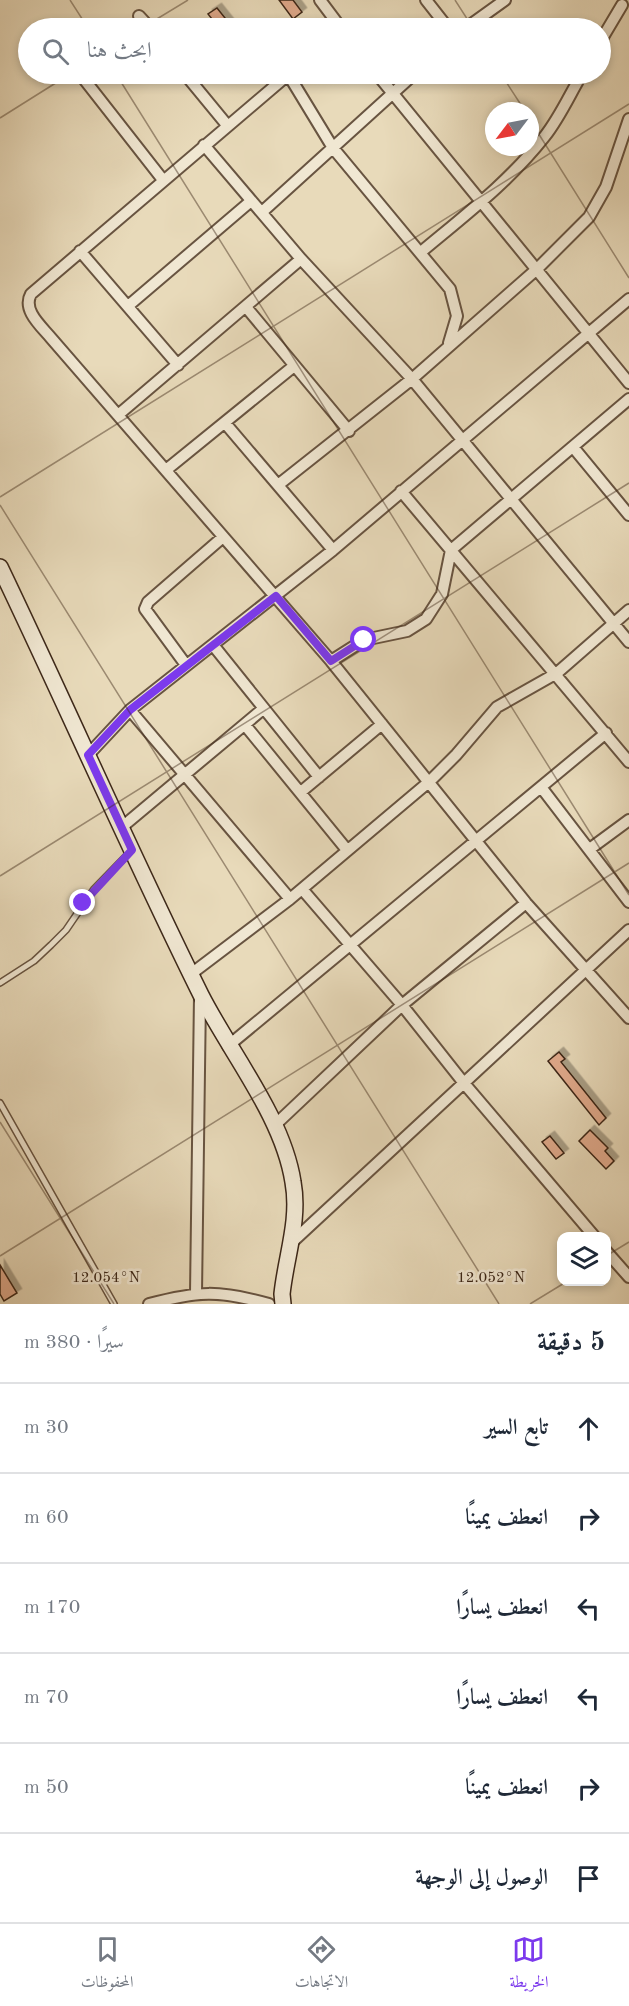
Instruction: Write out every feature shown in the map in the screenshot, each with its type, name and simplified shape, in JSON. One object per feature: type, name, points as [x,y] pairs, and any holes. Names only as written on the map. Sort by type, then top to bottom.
[{"type":"main road","points":[[0,567],[191,974],[228,1046],[283,1143],[293,1182],[295,1223],[282,1294],[283,1304]]},
{"type":"street","points":[[320,0],[334,18]]},
{"type":"street","points":[[426,0],[440,18]]},
{"type":"street","points":[[480,18],[505,0]]},
{"type":"street","points":[[611,20],[620,2],[629,14]]},
{"type":"street","points":[[88,84],[163,180]]},
{"type":"street","points":[[193,84],[226,125]]},
{"type":"street","points":[[276,84],[31,294],[28,307],[51,338],[331,661],[526,903],[629,1018]]},
{"type":"street","points":[[294,84],[333,148],[450,289],[454,303],[455,328],[447,346]]},
{"type":"street","points":[[385,84],[629,383]]},
{"type":"street","points":[[262,212],[402,84]]},
{"type":"street","points":[[421,252],[481,202],[546,135],[576,84]]},
{"type":"street","points":[[278,485],[412,379],[537,269],[589,217],[599,202],[629,119]]},
{"type":"street","points":[[204,145],[301,259],[412,379],[509,500],[629,642]]},
{"type":"street","points":[[129,306],[251,201]]},
{"type":"street","points":[[80,251],[178,365]]},
{"type":"street","points":[[118,415],[301,259]]},
{"type":"street","points":[[88,755],[130,710],[333,550],[629,298]]},
{"type":"street","points":[[246,307],[349,431]]},
{"type":"street","points":[[165,471],[294,366]]},
{"type":"street","points":[[331,661],[364,640],[407,631],[426,619],[442,594],[451,550],[629,399]]},
{"type":"street","points":[[225,423],[333,550]]},
{"type":"street","points":[[573,447],[629,515]]},
{"type":"street","points":[[401,491],[557,673],[629,762]]},
{"type":"street","points":[[186,665],[145,609],[148,602],[223,537]]},
{"type":"street","points":[[191,974],[290,899],[430,781],[456,755],[497,707],[557,673],[629,610]]},
{"type":"street","points":[[213,645],[262,709],[319,777]]},
{"type":"street","points":[[122,826],[262,709]]},
{"type":"street","points":[[130,710],[290,899]]},
{"type":"street","points":[[302,791],[382,724]]},
{"type":"street","points":[[245,725],[302,791],[347,850]]},
{"type":"street","points":[[228,1046],[606,733]]},
{"type":"street","points":[[541,787],[591,848],[629,902]]},
{"type":"street","points":[[591,848],[629,820]]},
{"type":"street","points":[[302,889],[402,1005],[463,1082],[591,1232]]},
{"type":"street","points":[[274,1125],[402,1005],[526,903]]},
{"type":"street","points":[[290,1245],[629,930]]},
{"type":"street","points":[[196,1293],[200,992]]},
{"type":"street","points":[[611,1257],[629,1277]]},
{"type":"street","points":[[149,1304],[196,1293],[228,1294],[268,1304]]},
{"type":"lane","points":[[0,983],[34,961],[66,930],[94,890],[132,850]]},
{"type":"lane","points":[[0,1103],[114,1304]]},
{"type":"building","points":[[279,0],[293,0],[302,12],[292,18]]},
{"type":"building","points":[[217,8],[225,18],[211,18],[208,14]]},
{"type":"building","points":[[559,1052],[565,1059],[561,1062],[606,1118],[599,1125],[548,1061]]},
{"type":"building","points":[[590,1130],[608,1148],[605,1151],[614,1161],[606,1169],[579,1141]]},
{"type":"building","points":[[550,1136],[564,1153],[556,1159],[542,1142]]},
{"type":"building","points":[[0,1265],[17,1293],[4,1301],[0,1294]]},
{"type":"route","points":[[83,903],[107,874],[132,850],[88,755],[130,710],[276,596],[331,661],[364,640]]}]
